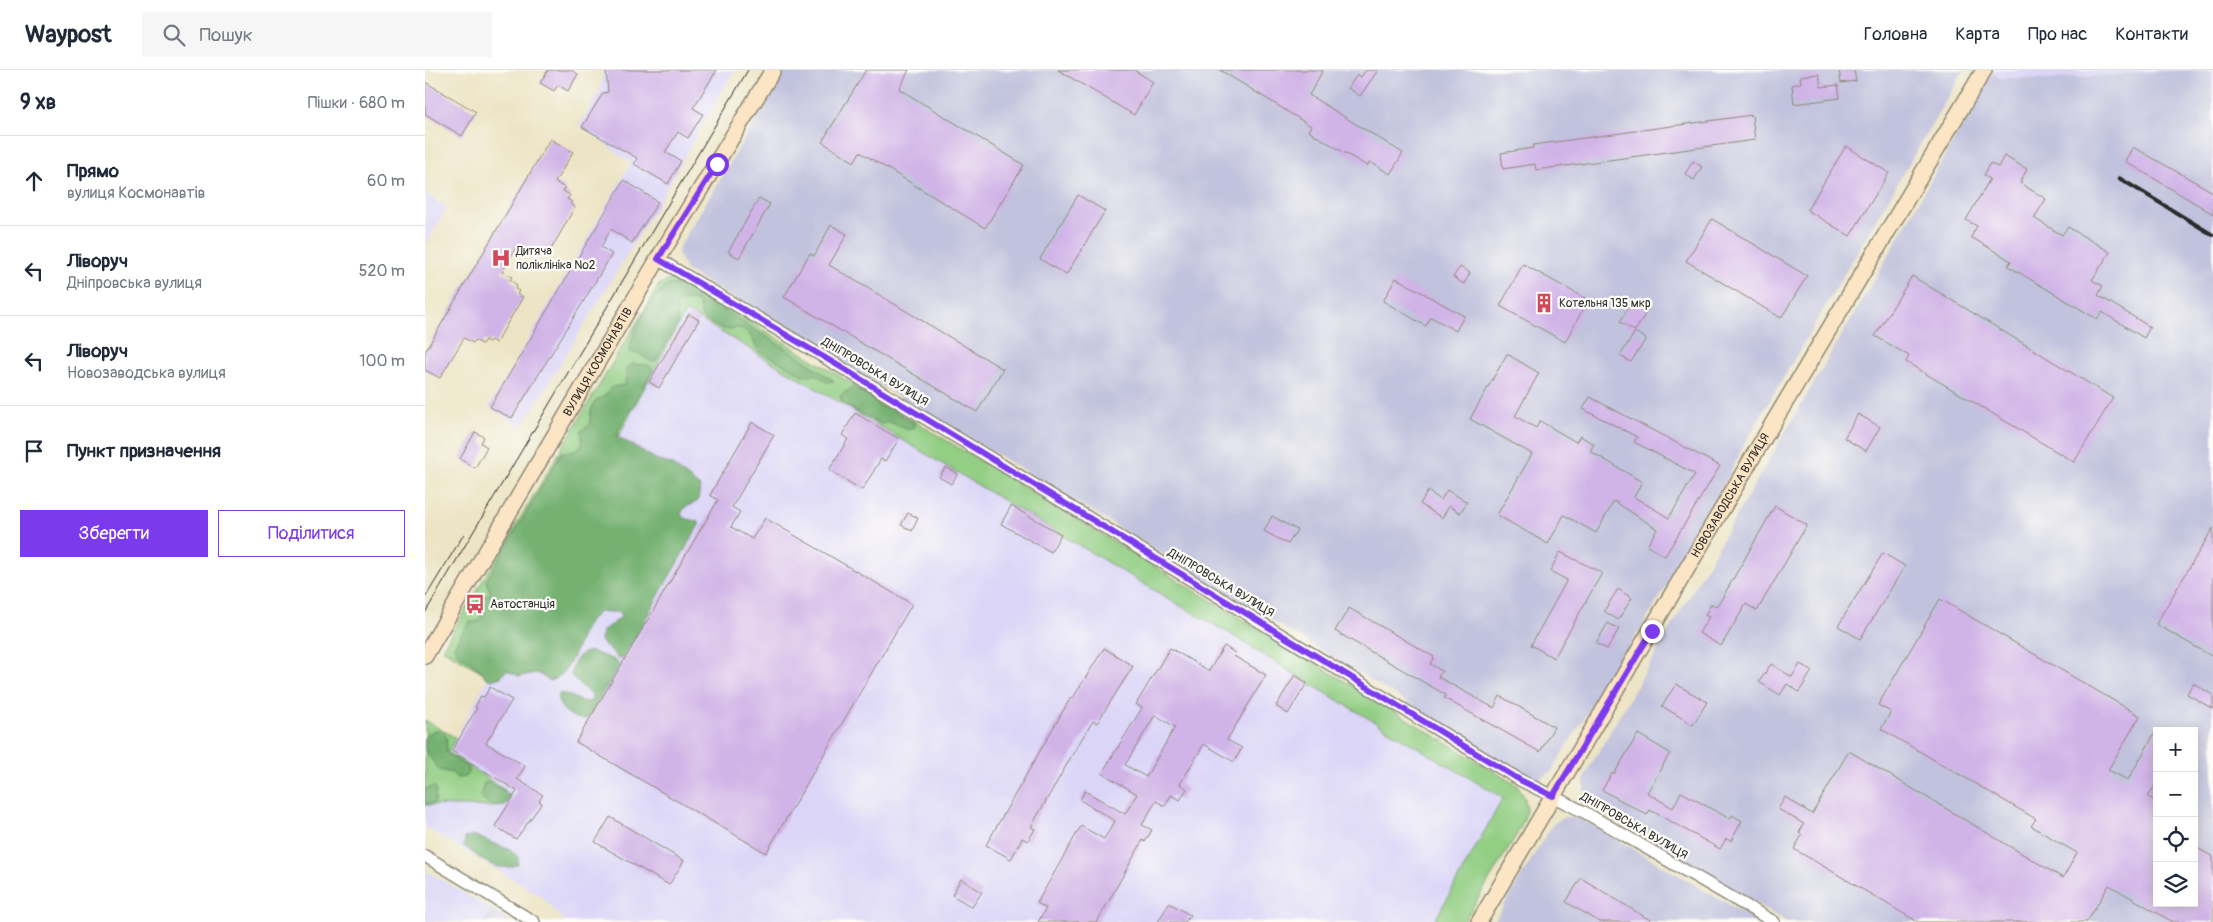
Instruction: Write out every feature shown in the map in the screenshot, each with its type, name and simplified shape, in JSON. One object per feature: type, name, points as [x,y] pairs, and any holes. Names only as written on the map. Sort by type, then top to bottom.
[{"type":"street","name":"ВУЛИЦЯ КОСМОНАВТІВ","points":[[425,656],[658,259],[773,70]]},
{"type":"street","name":"НОВОЗАВОДСЬКА ВУЛИЦЯ","points":[[1479,922],[1984,70]]},
{"type":"street","name":"ДНІПРОВСЬКА ВУЛИЦЯ","points":[[658,259],[849,372],[1520,780],[1553,796],[1774,922]]},
{"type":"street","points":[[425,856],[534,922]]},
{"type":"shaded area","points":[[603,70],[734,70],[659,202],[522,427],[489,407],[631,163],[579,125],[600,90]]},
{"type":"shaded area","points":[[786,70],[1964,70],[1745,443],[1709,515],[1680,565],[1551,772],[1538,780],[1530,779],[1057,490],[686,270],[678,255],[679,247]]},
{"type":"shaded area","points":[[1994,70],[2184,70],[2048,79],[2001,78],[1992,73]]},
{"type":"shaded area","points":[[2184,70],[2213,70],[2213,922],[1787,922],[1602,812],[1588,801],[1584,791],[1584,779],[1992,73],[2001,78],[2048,79]]},
{"type":"shaded area","points":[[425,194],[447,207],[425,246]]},
{"type":"shaded area","points":[[686,311],[1227,632],[1307,682],[1504,799],[1434,922],[565,922],[542,897],[425,827],[425,805],[495,807],[505,790],[448,752]]},
{"type":"shaded area","points":[[1564,817],[1576,818],[1592,825],[1759,922],[1494,922],[1553,824]]},
{"type":"shaded area","points":[[425,870],[491,909],[483,922],[425,922]]},
{"type":"shaded area","points":[[491,909],[512,922],[483,922]]},
{"type":"green space","points":[[671,279],[681,280],[1518,786],[1525,799],[1527,811],[1520,829],[1464,922],[1434,922],[1503,798],[686,311],[489,676],[442,649],[659,285]]},
{"type":"green space","points":[[681,284],[804,360],[834,381],[827,382],[815,374],[804,376],[759,352],[745,330],[739,328],[725,329],[713,325],[703,318],[698,303],[692,300],[681,301],[676,306],[678,323],[656,361],[652,362],[639,354],[630,352],[630,345],[637,327],[654,298],[667,286]]},
{"type":"green space","points":[[633,364],[649,365],[653,370],[617,436],[659,461],[671,464],[700,487],[698,501],[684,508],[681,514],[684,518],[699,522],[699,525],[623,658],[618,659],[600,640],[602,631],[619,619],[621,615],[619,612],[599,612],[585,629],[571,660],[559,676],[550,681],[537,673],[519,676],[506,670],[501,677],[491,680],[456,652],[454,646],[469,622],[480,621],[479,597],[491,594],[486,581],[562,452],[571,452],[583,445],[581,431],[590,425],[591,411],[594,403],[605,396],[612,387],[625,385],[626,368]]},
{"type":"green space","points":[[853,387],[873,398],[880,407],[888,407],[914,423],[914,428],[909,430],[889,422],[881,424],[852,409],[842,402],[840,396]]},
{"type":"green space","points":[[589,651],[615,660],[619,665],[588,718],[583,719],[572,716],[563,709],[558,699],[558,694],[567,694],[582,701],[591,701],[592,695],[571,676],[576,660],[581,654]]},
{"type":"green space","points":[[425,720],[456,738],[448,752],[505,790],[495,807],[425,805]]},
{"type":"green space","points":[[434,730],[445,735],[447,741],[446,753],[469,768],[469,773],[466,777],[457,778],[452,773],[439,770],[425,750],[425,737]]},
{"type":"green space","points":[[487,781],[509,794],[509,799],[505,805],[492,805],[480,797],[484,783]]},
{"type":"green space","points":[[434,786],[436,788],[435,803],[425,804],[425,789]]},
{"type":"green space","points":[[473,835],[510,850],[518,857],[518,864],[503,868],[489,864],[464,846],[465,838]]},
{"type":"building","points":[[548,70],[571,70],[578,74],[568,91],[558,85],[554,91],[540,83]]},
{"type":"building","points":[[606,70],[717,70],[693,108],[703,114],[688,138],[678,132],[665,152],[681,161],[668,184],[634,164],[637,158],[582,127],[603,93],[608,92]]},
{"type":"building","points":[[866,70],[909,70],[899,89],[1024,165],[985,228],[860,152],[854,162],[822,142]]},
{"type":"building","points":[[1058,70],[1134,70],[1153,82],[1134,115]]},
{"type":"building","points":[[1220,70],[1323,70],[1309,95],[1403,153],[1390,174],[1370,162],[1367,166],[1308,131],[1311,126]]},
{"type":"building","points":[[1366,70],[1378,70],[1360,96],[1348,88],[1357,75],[1361,77]]},
{"type":"building","points":[[1839,70],[1854,70],[1856,81],[1841,83]]},
{"type":"building","points":[[1819,74],[1821,87],[1838,85],[1840,98],[1794,104],[1792,85],[1801,83],[1800,76]]},
{"type":"building","points":[[425,82],[476,112],[462,136],[425,114]]},
{"type":"building","points":[[1752,115],[1755,140],[1536,170],[1535,164],[1503,169],[1501,153],[1533,148],[1533,145]]},
{"type":"building","points":[[550,139],[573,152],[555,182],[565,188],[563,191],[570,195],[567,199],[575,207],[549,253],[543,250],[542,253],[537,250],[535,254],[528,250],[526,254],[516,248],[502,272],[512,277],[510,280],[517,285],[515,289],[519,291],[517,294],[523,297],[496,343],[491,340],[489,342],[485,340],[482,344],[475,340],[473,343],[464,338],[440,378],[425,370],[425,352]]},
{"type":"building","points":[[1846,146],[1889,173],[1850,236],[1807,210]]},
{"type":"building","points":[[2133,147],[2213,192],[2213,214],[2125,161]]},
{"type":"building","points":[[2004,156],[2027,169],[2020,183],[2046,199],[2034,218],[2062,235],[2068,227],[2110,252],[2092,280],[2103,286],[2098,295],[2150,327],[2144,338],[2102,312],[2097,319],[2008,266],[2011,261],[1971,237],[1977,226],[1966,220],[1990,179],[1984,175],[1990,163],[1998,167]]},
{"type":"building","points":[[1693,161],[1702,167],[1694,180],[1685,174]]},
{"type":"building","points":[[624,180],[658,202],[632,243],[611,229],[601,247],[612,254],[512,418],[490,407]]},
{"type":"building","points":[[1078,195],[1105,211],[1066,275],[1040,259]]},
{"type":"building","points":[[759,198],[770,204],[739,258],[728,252]]},
{"type":"building","points":[[1712,219],[1807,276],[1781,318],[1686,261]]},
{"type":"building","points":[[831,225],[847,234],[829,265],[1003,369],[977,412],[784,297],[810,253],[814,256]]},
{"type":"building","name":"Котельня 135 мкр","points":[[1523,264],[1588,300],[1565,342],[1500,306]]},
{"type":"building","points":[[1460,267],[1470,273],[1464,284],[1453,277]]},
{"type":"building","points":[[1912,276],[2113,398],[2074,462],[1906,362],[1909,356],[1875,336]]},
{"type":"building","points":[[1396,278],[1464,316],[1456,331],[1431,317],[1426,326],[1383,301]]},
{"type":"building","points":[[1632,301],[1647,311],[1635,331],[1620,322]]},
{"type":"building","points":[[689,314],[699,320],[659,388],[649,382]]},
{"type":"building","points":[[1635,332],[1646,339],[1631,362],[1620,356]]},
{"type":"building","points":[[1507,354],[1539,373],[1515,416],[1536,428],[1540,421],[1576,442],[1580,436],[1594,444],[1590,451],[1642,482],[1634,497],[1669,518],[1695,474],[1634,442],[1637,437],[1583,409],[1590,397],[1720,466],[1665,556],[1647,546],[1657,529],[1614,501],[1596,533],[1564,515],[1548,544],[1497,515],[1532,454],[1470,419]]},
{"type":"building","points":[[855,413],[899,439],[885,461],[881,459],[862,490],[829,470],[848,439],[842,435]]},
{"type":"building","points":[[1858,414],[1880,427],[1866,451],[1844,438]]},
{"type":"building","points":[[752,422],[774,435],[732,507],[740,512],[731,527],[752,539],[765,518],[912,604],[766,853],[576,742],[718,500],[710,495]]},
{"type":"building","points":[[475,432],[484,437],[481,443],[487,447],[475,468],[460,459]]},
{"type":"building","points":[[946,467],[958,474],[951,484],[939,477]]},
{"type":"building","points":[[1447,490],[1467,502],[1460,513],[1449,506],[1442,518],[1420,504],[1428,491],[1441,500]]},
{"type":"building","points":[[1011,506],[1061,534],[1051,552],[1001,524]]},
{"type":"building","points":[[1775,506],[1807,525],[1757,611],[1746,604],[1721,646],[1699,633],[1709,617],[1705,615],[1711,604],[1716,606],[1721,600]]},
{"type":"building","points":[[908,513],[918,518],[912,531],[901,525]]},
{"type":"building","points":[[1272,516],[1297,530],[1288,544],[1264,531]]},
{"type":"building","points":[[2213,528],[2213,657],[2156,624]]},
{"type":"building","points":[[1560,552],[1602,573],[1554,658],[1531,645],[1567,580],[1550,571]]},
{"type":"building","points":[[1883,553],[1905,566],[1860,639],[1838,626]]},
{"type":"building","points":[[1618,589],[1632,598],[1618,620],[1604,611]]},
{"type":"building","points":[[1940,599],[2140,716],[2108,770],[2128,780],[2153,736],[2153,789],[2148,797],[2153,800],[2153,907],[2198,907],[2198,848],[2213,857],[2213,922],[2173,922],[2109,885],[2087,922],[1918,922],[1794,849],[1802,835],[1799,833],[1804,824],[1778,809],[1785,797],[1812,814],[1849,751],[2063,878],[2077,853],[2031,826],[2036,819],[1881,729],[1891,712],[1878,705]]},
{"type":"building","points":[[1349,608],[1434,657],[1430,664],[1442,671],[1438,677],[1494,708],[1500,696],[1554,727],[1540,752],[1444,698],[1446,695],[1335,631]]},
{"type":"building","points":[[1608,623],[1619,629],[1607,649],[1596,643]]},
{"type":"building","points":[[1224,646],[1235,653],[1234,656],[1266,675],[1227,740],[1242,748],[1234,762],[1204,744],[1180,784],[1187,789],[1180,800],[1171,795],[1165,806],[1156,801],[1142,825],[1152,830],[1145,842],[1143,840],[1097,922],[1038,922],[1046,908],[1037,903],[1081,826],[1104,839],[1115,821],[1080,800],[1085,791],[1125,814],[1137,794],[1102,773],[1142,708],[1136,704],[1170,648],[1209,671]],"holes":[[[1155,715],[1175,727],[1146,777],[1125,765]]]},
{"type":"building","points":[[1104,648],[1133,666],[1097,723],[1093,721],[1078,745],[1031,827],[1035,829],[1028,841],[1022,838],[1011,859],[986,845],[1071,697],[1073,698]]},
{"type":"building","points":[[1771,664],[1792,677],[1800,664],[1812,671],[1799,692],[1787,684],[1780,695],[1759,682]]},
{"type":"building","points":[[1295,675],[1307,683],[1288,714],[1276,706]]},
{"type":"building","points":[[2193,683],[2213,695],[2213,709],[2187,694]]},
{"type":"building","points":[[1676,684],[1707,702],[1693,725],[1662,706]]},
{"type":"building","points":[[490,687],[512,700],[486,743],[525,766],[517,779],[543,795],[539,801],[542,803],[516,839],[495,826],[517,791],[452,751],[477,708],[475,707],[481,696],[484,697]]},
{"type":"building","points":[[1638,734],[1670,753],[1647,793],[1673,808],[1681,792],[1730,819],[1732,815],[1742,821],[1731,841],[1726,839],[1720,849],[1650,810],[1647,815],[1602,790]]},
{"type":"building","points":[[610,817],[684,861],[669,885],[595,842]]},
{"type":"building","points":[[1581,878],[1653,922],[1600,922],[1566,902]]},
{"type":"building","points":[[961,879],[982,892],[972,907],[952,895]]},
{"type":"building","points":[[1169,903],[1190,915],[1185,922],[1158,922]]},
{"type":"tram line","points":[[425,613],[748,70]]},
{"type":"tram line","points":[[425,598],[464,534]]},
{"type":"railway","points":[[2119,178],[2213,235]]},
{"type":"place","name":"Дитяча поліклініка №2","points":[[501,258]]},
{"type":"place","name":"Котельня 135 мкр","points":[[1544,303]]},
{"type":"place","name":"Автостанція","points":[[475,604]]},
{"type":"route","points":[[717,164],[658,259],[849,372],[1520,780],[1553,796],[1652,631]]}]
